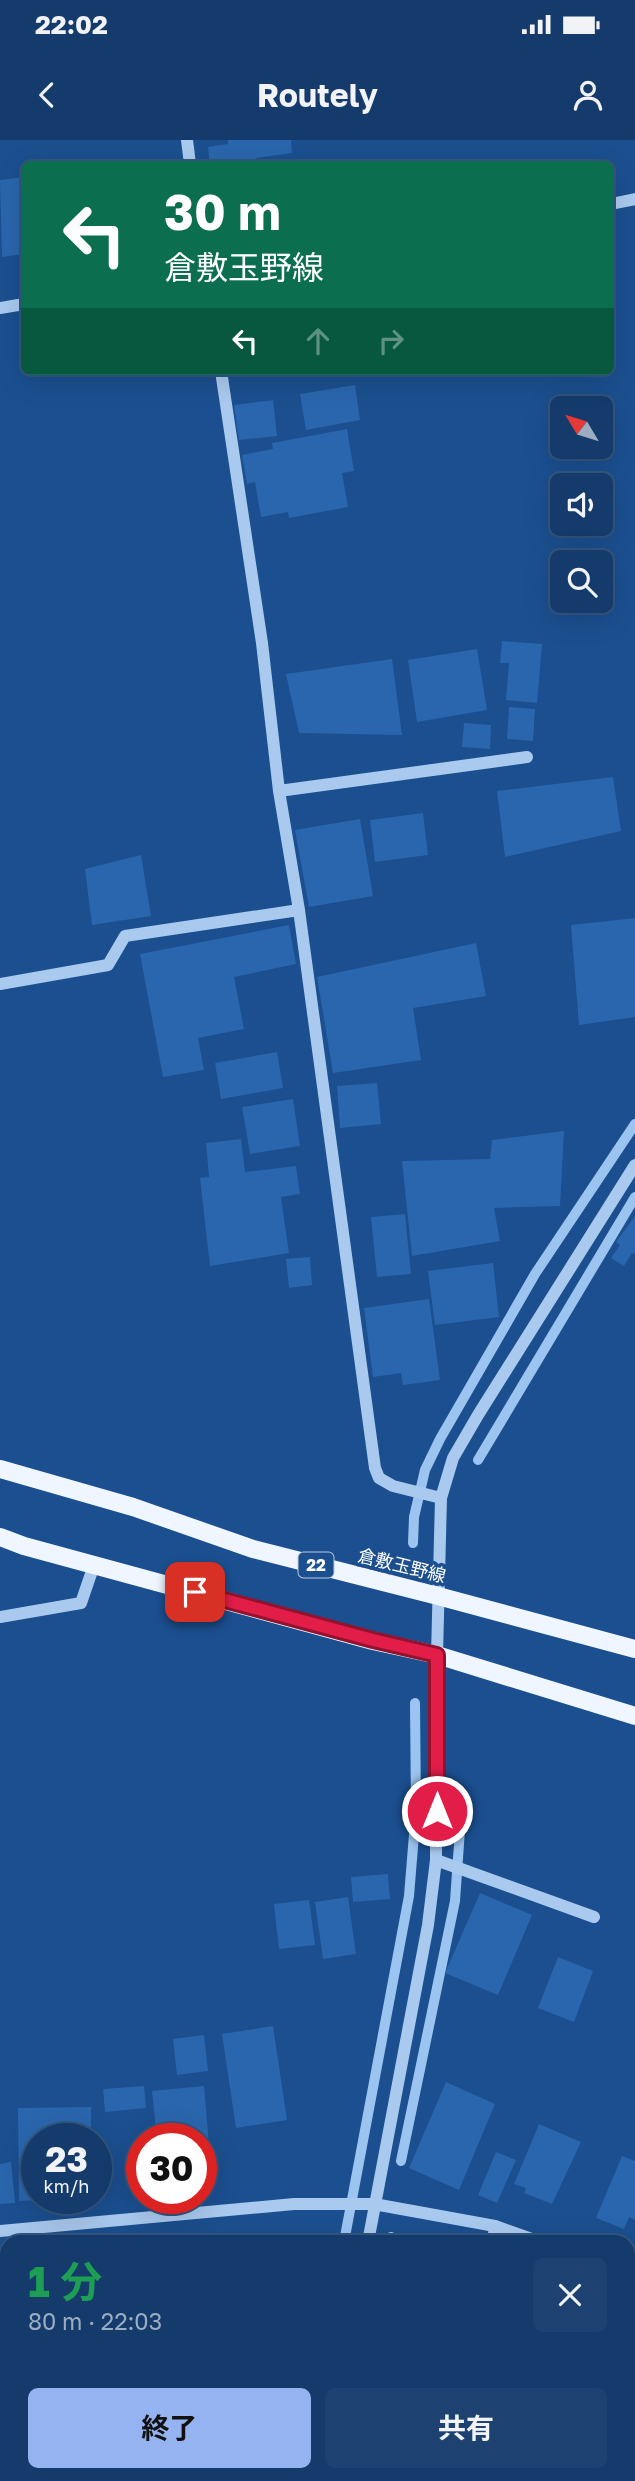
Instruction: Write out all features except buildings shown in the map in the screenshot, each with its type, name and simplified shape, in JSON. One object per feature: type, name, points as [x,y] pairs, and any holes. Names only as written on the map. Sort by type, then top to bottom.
[{"type":"main road","name":"倉敷玉野線","points":[[0,1469],[132,1507],[253,1549],[635,1649]]},
{"type":"main road","points":[[0,1537],[94,1565],[437,1655],[635,1716]]},
{"type":"street","points":[[187,140],[190,161]]},
{"type":"street","points":[[614,203],[635,199]]},
{"type":"street","points":[[0,308],[21,304]]},
{"type":"street","points":[[222,375],[265,665],[279,791],[299,910],[375,1468],[379,1478],[393,1486],[435,1497]]},
{"type":"street","points":[[279,791],[527,757]]},
{"type":"street","points":[[0,984],[108,965],[125,936],[299,910]]},
{"type":"street","points":[[369,2235],[428,1925],[436,1860],[438,1596],[435,1497],[453,1458],[478,1415],[635,1165]]},
{"type":"street","points":[[0,1617],[81,1603],[94,1565]]},
{"type":"street","points":[[436,1860],[594,1917]]},
{"type":"street","points":[[0,2231],[294,2204],[374,2204],[495,2226],[520,2235]]},
{"type":"street","points":[[494,2235],[495,2226]]},
{"type":"waterway","points":[[413,1543],[414,1517],[425,1470],[440,1439],[535,1274],[635,1124]]},
{"type":"waterway","points":[[478,1460],[635,1197]]},
{"type":"waterway","points":[[345,2235],[409,1896],[416,1810],[415,1703]]},
{"type":"waterway","points":[[401,2161],[455,1901],[462,1801]]},
{"type":"route","points":[[195,1592],[437,1655],[437,1811]]}]
